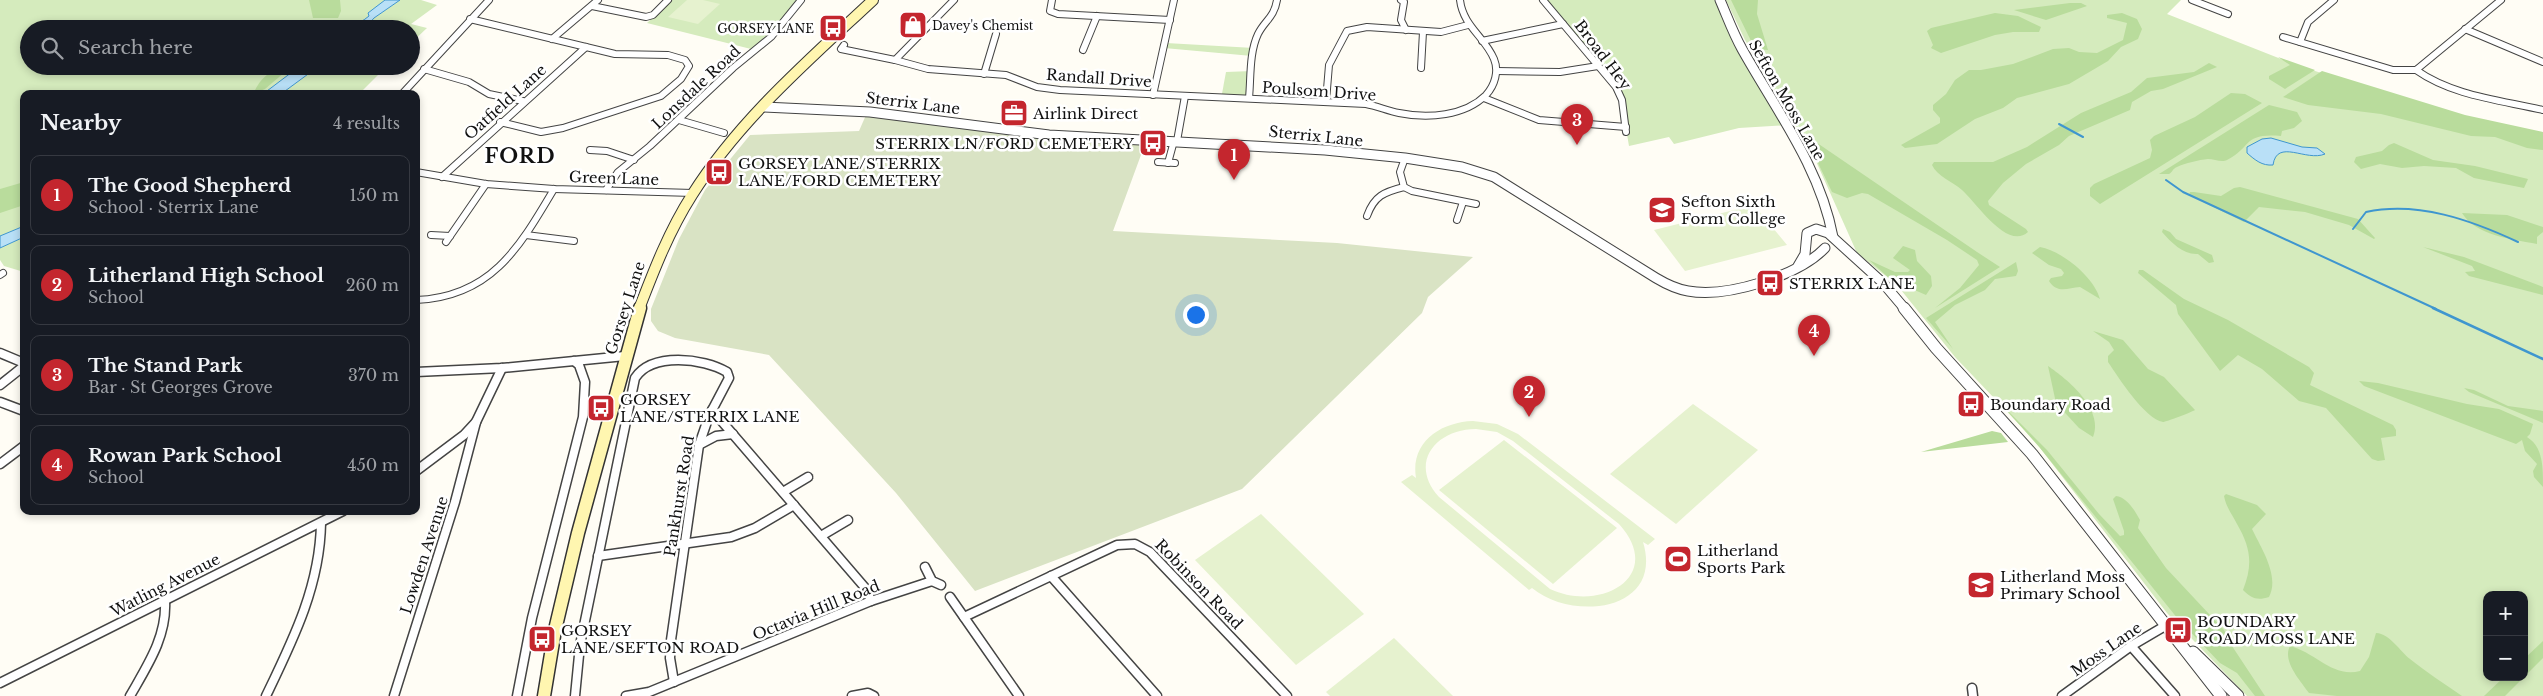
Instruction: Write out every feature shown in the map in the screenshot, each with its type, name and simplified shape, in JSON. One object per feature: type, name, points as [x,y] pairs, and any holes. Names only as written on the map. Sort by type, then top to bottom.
[{"type":"main road","name":"Gorsey Lane","points":[[544,696],[550,657],[579,527],[638,308],[656,262],[693,194],[720,158],[764,107],[813,56],[873,0]]},
{"type":"street","points":[[420,74],[489,0]]},
{"type":"street","points":[[552,39],[598,0]]},
{"type":"street","points":[[592,6],[646,17],[653,15],[668,0]]},
{"type":"street","name":"Lonsdale Road","points":[[606,190],[618,172],[679,120],[733,68],[771,37],[801,0]]},
{"type":"street","points":[[895,60],[954,0]]},
{"type":"street","points":[[1052,0],[1050,8],[1054,13],[1170,20]]},
{"type":"street","points":[[1153,95],[1174,0]]},
{"type":"street","points":[[1249,98],[1252,56],[1258,34],[1272,20],[1277,0]]},
{"type":"street","points":[[1401,0],[1404,2],[1401,20],[1406,30]]},
{"type":"street","points":[[1460,0],[1460,12],[1492,56],[1496,71],[1494,83],[1484,98]]},
{"type":"street","name":"Broad Hey","points":[[1484,98],[1539,120],[1626,129],[1620,94],[1543,0]]},
{"type":"street","name":"Sefton Moss Lane","points":[[1720,0],[1736,39],[1813,174],[1827,214],[1831,220],[1833,238]]},
{"type":"street","points":[[2192,0],[2228,14]]},
{"type":"street","points":[[2300,42],[2308,22],[2334,0]]},
{"type":"street","points":[[2416,70],[2501,0]]},
{"type":"street","points":[[1083,50],[1096,16]]},
{"type":"street","points":[[470,19],[615,54],[668,55],[685,60],[689,66],[681,79],[661,96],[563,128],[541,132],[500,122]]},
{"type":"street","points":[[1482,41],[1563,24]]},
{"type":"street","points":[[1326,101],[1330,65],[1347,31],[1359,28],[1423,32],[1453,30],[1468,25]]},
{"type":"street","points":[[2465,29],[2543,62]]},
{"type":"street","points":[[1421,68],[1423,32]]},
{"type":"street","points":[[984,74],[996,34]]},
{"type":"street","points":[[2283,37],[2393,70],[2416,70],[2432,81],[2452,88],[2543,110]]},
{"type":"street","name":"Oatfield Lane","points":[[442,177],[523,101],[586,48]]},
{"type":"street","name":"Randall Drive","points":[[841,49],[928,69],[1006,75],[1037,86],[1060,90],[1185,96]]},
{"type":"street","points":[[1496,71],[1560,72],[1598,66]]},
{"type":"street","points":[[424,69],[469,82],[489,94],[523,101]]},
{"type":"street","points":[[406,90],[419,75]]},
{"type":"street","points":[[1158,162],[1171,163],[1185,96]]},
{"type":"street","name":"Poulsom Drive","points":[[1185,96],[1366,104],[1401,114],[1430,116],[1462,110],[1484,98]]},
{"type":"street","name":"Sterrix Lane","points":[[764,107],[870,112],[1049,135],[1258,145],[1405,158],[1462,167],[1494,177],[1656,278],[1676,288],[1692,292],[1732,288],[1754,283],[1809,263],[1826,248]]},
{"type":"street","points":[[679,120],[724,133]]},
{"type":"street","points":[[590,150],[607,151],[634,160]]},
{"type":"street","points":[[1404,187],[1400,172],[1405,158]]},
{"type":"street","name":"Green Lane","points":[[420,173],[486,184],[554,189],[693,194]]},
{"type":"street","points":[[431,235],[448,239],[486,184]]},
{"type":"street","points":[[1367,216],[1372,201],[1376,196],[1404,187],[1412,191],[1476,204]]},
{"type":"street","points":[[420,300],[448,299],[474,288],[488,277],[526,235],[554,189]]},
{"type":"street","points":[[1457,220],[1463,202]]},
{"type":"street","points":[[1798,266],[1805,254],[1807,233],[1817,229],[1827,214]]},
{"type":"street","points":[[1817,229],[1824,231],[1833,238],[1883,283],[1936,348],[2032,454],[2221,696]]},
{"type":"street","points":[[526,235],[574,241]]},
{"type":"street","points":[[1826,248],[1832,245],[1833,238]]},
{"type":"street","points":[[1807,239],[1816,247],[1826,248],[1853,258]]},
{"type":"street","points":[[0,353],[20,363]]},
{"type":"street","points":[[420,372],[502,368],[625,356]]},
{"type":"street","name":"Pankhurst Road","points":[[598,556],[635,378],[639,370],[647,363],[662,360],[724,370],[729,378],[712,410],[699,445],[670,658],[674,682]]},
{"type":"street","points":[[517,696],[532,618],[583,417],[585,382],[579,365],[574,361]]},
{"type":"street","points":[[0,385],[20,368]]},
{"type":"street","points":[[420,468],[464,435],[476,422],[502,368]]},
{"type":"street","points":[[0,402],[20,410]]},
{"type":"street","points":[[712,410],[867,590],[871,601]]},
{"type":"street","name":"Lowden Avenue","points":[[394,696],[455,502],[476,422]]},
{"type":"street","points":[[699,445],[716,436],[733,434]]},
{"type":"street","points":[[0,464],[20,449]]},
{"type":"street","points":[[783,492],[808,477]]},
{"type":"street","points":[[575,696],[580,645],[598,556],[718,540],[737,535],[794,504]]},
{"type":"street","name":"Watling Avenue","points":[[0,683],[335,515]]},
{"type":"street","points":[[821,536],[848,520]]},
{"type":"street","points":[[266,696],[298,626],[315,577],[322,539],[320,523]]},
{"type":"street","name":"Robinson Road","points":[[964,617],[1117,545],[1131,543],[1141,545],[1287,696]]},
{"type":"street","name":"Octavia Hill Road","points":[[626,696],[649,692],[871,601],[936,583],[925,567]]},
{"type":"street","points":[[1051,576],[1157,696]]},
{"type":"street","points":[[950,597],[1019,696]]},
{"type":"street","points":[[130,696],[164,629],[168,614],[165,600]]},
{"type":"street","points":[[2166,626],[2238,696]]},
{"type":"street","name":"Moss Lane","points":[[2062,696],[2131,646],[2166,626]]},
{"type":"street","points":[[2131,646],[2175,696]]},
{"type":"street","points":[[852,696],[868,692],[874,696]]},
{"type":"green space","points":[[0,0],[393,0],[368,20],[20,20],[20,75],[297,75],[277,90],[20,90],[20,233],[0,242]]},
{"type":"green space","points":[[309,0],[340,0],[341,11],[338,18],[313,18]]},
{"type":"green space","points":[[400,0],[421,0],[437,5],[416,20],[372,20]]},
{"type":"green space","points":[[671,0],[797,0],[770,34],[751,49],[647,23]]},
{"type":"green space","points":[[687,0],[703,0],[720,4],[698,24],[668,17]]},
{"type":"green space","points":[[1543,0],[1722,0],[1740,41],[1790,125],[1739,128],[1674,144],[1669,137],[1629,146],[1620,94]]},
{"type":"green space","points":[[1726,0],[2181,0],[2167,14],[2299,66],[2543,142],[2543,696],[2247,696],[2167,613],[2034,440],[1955,357],[1897,285],[1857,253],[1815,159],[1745,40]]},
{"type":"green space","points":[[1731,0],[1758,0],[1757,14],[1768,50],[1755,49]]},
{"type":"green space","points":[[2081,3],[2087,6],[2046,20],[2014,10]]},
{"type":"green space","points":[[1995,13],[2018,16],[2041,27],[2039,32],[2013,32],[1995,35],[1941,53],[1931,48],[1933,45],[1927,31],[1931,28]]},
{"type":"green space","points":[[2122,13],[2137,19],[2142,29],[2138,39],[2121,47],[2108,61],[2069,84],[2017,98],[2003,108],[1975,119],[1937,144],[1905,148],[1901,145],[1940,123],[1940,118],[1933,110],[1933,105],[1946,94],[1955,80],[1969,70],[1981,70],[2013,64],[2053,49],[2069,48],[2079,52],[2097,53],[2123,40],[2127,23],[2107,18],[2107,15]]},
{"type":"green space","points":[[420,26],[427,28],[420,35]]},
{"type":"green space","points":[[1166,43],[1254,48],[1252,56],[1164,48]]},
{"type":"green space","points":[[2278,57],[2315,70],[2285,89],[2269,79],[2269,76],[2290,65]]},
{"type":"green space","points":[[2209,63],[2217,67],[2163,89],[2151,91],[2132,102],[2130,110],[2069,136],[2059,145],[2026,164],[2003,183],[1988,201],[1989,205],[2026,229],[2028,232],[2020,236],[2011,235],[1992,223],[1962,190],[1941,176],[1932,165],[1934,162],[1993,162],[2027,147],[2081,113],[2131,92],[2147,78],[2194,72]]},
{"type":"green space","points":[[1252,71],[1249,98],[1221,99],[1226,72]]},
{"type":"green space","points":[[2322,71],[2465,115],[2543,132],[2543,150],[2527,148],[2495,137],[2471,136],[2381,114],[2308,105],[2283,97]]},
{"type":"green space","points":[[267,75],[281,75],[265,89],[255,90]]},
{"type":"green space","points":[[307,75],[378,75],[363,90],[286,90]]},
{"type":"green space","points":[[2231,93],[2245,94],[2262,103],[2100,204],[2090,196],[2090,188],[2094,184],[2150,158],[2152,150],[2150,140],[2154,136],[2195,117]]},
{"type":"green space","points":[[2269,105],[2297,112],[2302,121],[2294,128],[2282,131],[2281,136],[2254,139],[2225,161],[2208,159],[2196,161],[2177,167],[2169,174],[2159,174]]},
{"type":"green space","points":[[866,115],[1145,144],[1113,231],[1337,243],[1473,257],[1428,297],[1422,313],[1242,489],[975,591],[896,493],[769,355],[675,338],[658,331],[651,321],[651,309],[679,239],[705,190],[750,135],[859,131]]},
{"type":"green space","points":[[1804,134],[2000,267],[1935,308],[1960,288],[1979,265],[1977,260],[1947,240],[1868,194],[1862,193],[1847,198],[1832,192]]},
{"type":"green space","points":[[2394,143],[2433,160],[2475,166],[2528,179],[2524,188],[2474,178],[2456,168],[2424,166],[2402,168],[2380,164],[2361,169],[2354,162],[2356,157],[2382,151]]},
{"type":"green space","points":[[20,183],[20,206],[0,213],[0,189]]},
{"type":"green space","points":[[2240,187],[2358,219],[2375,238],[2349,225],[2305,212],[2259,207],[2244,222],[2189,195],[2190,192],[2194,192],[2221,196],[2234,188]]},
{"type":"green space","points":[[1754,205],[1787,245],[1685,271],[1654,230]]},
{"type":"green space","points":[[2462,213],[2507,215],[2543,227],[2543,232],[2537,237],[2537,244],[2506,238],[2485,232],[2476,227]]},
{"type":"green space","points":[[2163,229],[2170,232],[2176,239],[2212,255],[2214,262],[2209,263],[2198,254],[2187,253],[2178,248],[2162,232]]},
{"type":"green space","points":[[20,239],[20,271],[4,266],[0,260],[0,248]]},
{"type":"green space","points":[[1903,246],[1915,250],[1917,261],[1931,276],[1932,286],[1926,295],[1910,288],[1899,287],[1869,260],[1895,272],[1908,272],[1910,270],[1893,258]]},
{"type":"green space","points":[[2040,247],[2049,249],[2076,266],[2091,282],[2100,299],[2080,287],[2059,289],[2052,285],[2049,281],[2051,278],[2062,276],[2064,273],[2061,269],[2049,265],[2032,253]]},
{"type":"green space","points":[[2423,247],[2464,257],[2543,287],[2543,295],[2469,276],[2465,272],[2475,271],[2472,266]]},
{"type":"green space","points":[[2016,262],[2018,271],[2016,276],[1995,279],[1985,290],[1955,305],[1935,322],[1953,349],[1926,318]]},
{"type":"green space","points":[[2139,270],[2143,270],[2184,299],[2228,320],[2309,367],[2314,373],[2310,385],[2393,425],[2396,430],[2396,436],[2381,438],[2385,460],[2378,461],[2372,459],[2326,408],[2299,401],[2262,369],[2238,355],[2220,371],[2178,314],[2176,305],[2138,273]]},
{"type":"green space","points":[[2093,331],[2123,340],[2148,369],[2164,377],[2195,410],[2163,422],[2148,413],[2132,396],[2108,362],[2108,356],[2114,350],[2109,342]]},
{"type":"green space","points":[[2048,366],[2065,379],[2089,406],[2095,426],[2093,437],[2079,428],[2056,403]]},
{"type":"green space","points":[[2359,381],[2378,383],[2467,404],[2499,409],[2533,424],[2527,437],[2536,446],[2541,458],[2543,487],[2534,477],[2533,471],[2537,464],[2525,451],[2522,440],[2516,444],[2364,386]]},
{"type":"green space","points":[[2464,388],[2474,390],[2508,406],[2543,411],[2543,423],[2469,392]]},
{"type":"green space","points":[[1693,404],[1758,450],[1676,524],[1610,474]]},
{"type":"green space","points":[[2001,404],[2047,450],[2099,514],[2120,536],[2124,535],[2124,531],[2113,499],[2116,496],[2120,497],[2130,505],[2140,520],[2138,528],[2166,568],[2224,630],[2232,646],[2265,696],[2255,696],[2237,673],[2220,663],[2178,619],[2040,448]]},
{"type":"green space","points":[[1473,421],[1497,424],[1518,434],[1655,539],[1648,545],[1643,542],[1646,565],[1640,583],[1628,596],[1611,604],[1591,607],[1570,605],[1549,599],[1532,588],[1529,590],[1401,482],[1412,475],[1416,478],[1415,465],[1418,454],[1430,436],[1450,425]],"holes":[[[1476,429],[1497,432],[1513,441],[1619,524],[1632,543],[1635,559],[1631,574],[1621,585],[1607,593],[1589,596],[1570,595],[1550,589],[1439,497],[1430,484],[1426,472],[1431,450],[1449,435],[1462,431]]]},
{"type":"green space","points":[[1992,431],[2001,433],[2008,442],[1921,452]]},
{"type":"green space","points":[[1504,440],[1617,528],[1553,584],[1439,490]]},
{"type":"green space","points":[[2226,494],[2257,505],[2266,514],[2252,529],[2271,571],[2272,589],[2269,597],[2254,598],[2243,590],[2248,573],[2248,549],[2242,533],[2226,504],[2224,496]]},
{"type":"green space","points":[[1261,514],[1364,614],[1296,665],[1195,560]]},
{"type":"green space","points":[[2376,633],[2386,636],[2416,664],[2462,696],[2337,696],[2309,693],[2297,676],[2288,658],[2290,646],[2308,653],[2332,668],[2350,672],[2360,671],[2369,657]]},
{"type":"green space","points":[[1394,638],[1453,696],[1330,696],[1326,692]]},
{"type":"green space","points":[[2543,641],[2543,658],[2528,673],[2528,655]]},
{"type":"green space","points":[[2500,681],[2520,681],[2505,696],[2484,696]]},
{"type":"water","points":[[385,0],[400,0],[372,20],[363,20],[369,16],[368,13]]},
{"type":"water","points":[[288,75],[307,75],[286,90],[268,90]]},
{"type":"water","points":[[2271,138],[2302,147],[2317,148],[2325,154],[2317,156],[2293,152],[2280,153],[2273,165],[2265,165],[2247,153],[2247,147],[2262,139]]},
{"type":"water","points":[[20,228],[20,239],[0,248],[0,236]]},
{"type":"waterway","points":[[2059,124],[2083,137]]},
{"type":"waterway","points":[[2166,180],[2183,192],[2436,309]]},
{"type":"waterway","points":[[2353,229],[2366,212],[2405,209],[2425,211],[2463,220],[2518,242]]},
{"type":"waterway","points":[[2433,308],[2543,359]]},
{"type":"place","name":"Davey's Chemist","points":[[913,25]]},
{"type":"place","name":"GORSEY LANE","points":[[833,28]]},
{"type":"place","name":"Airlink Direct","points":[[1014,113]]},
{"type":"place","name":"STERRIX LN/FORD CEMETERY","points":[[1153,143]]},
{"type":"place","name":"The Stand Park","points":[[1577,145]]},
{"type":"place","name":"GORSEY LANE/STERRIX LANE/FORD CEMETERY","points":[[719,172]]},
{"type":"place","name":"The Good Shepherd","points":[[1234,180]]},
{"type":"place","name":"Sefton Sixth Form College","points":[[1662,210]]},
{"type":"place","name":"STERRIX LANE","points":[[1770,283]]},
{"type":"place","name":"Rowan Park School","points":[[1814,356]]},
{"type":"place","name":"Boundary Road","points":[[1971,404]]},
{"type":"place","name":"GORSEY LANE/STERRIX LANE","points":[[601,408]]},
{"type":"place","name":"Litherland High School","points":[[1529,417]]},
{"type":"place","name":"Litherland Sports Park","points":[[1678,559]]},
{"type":"place","name":"Litherland Moss Primary School","points":[[1981,585]]},
{"type":"place","name":"BOUNDARY ROAD/MOSS LANE","points":[[2178,630]]},
{"type":"place","name":"GORSEY LANE/SEFTON ROAD","points":[[542,639]]},
{"type":"district","name":"FORD","points":[[520,156]]}]
